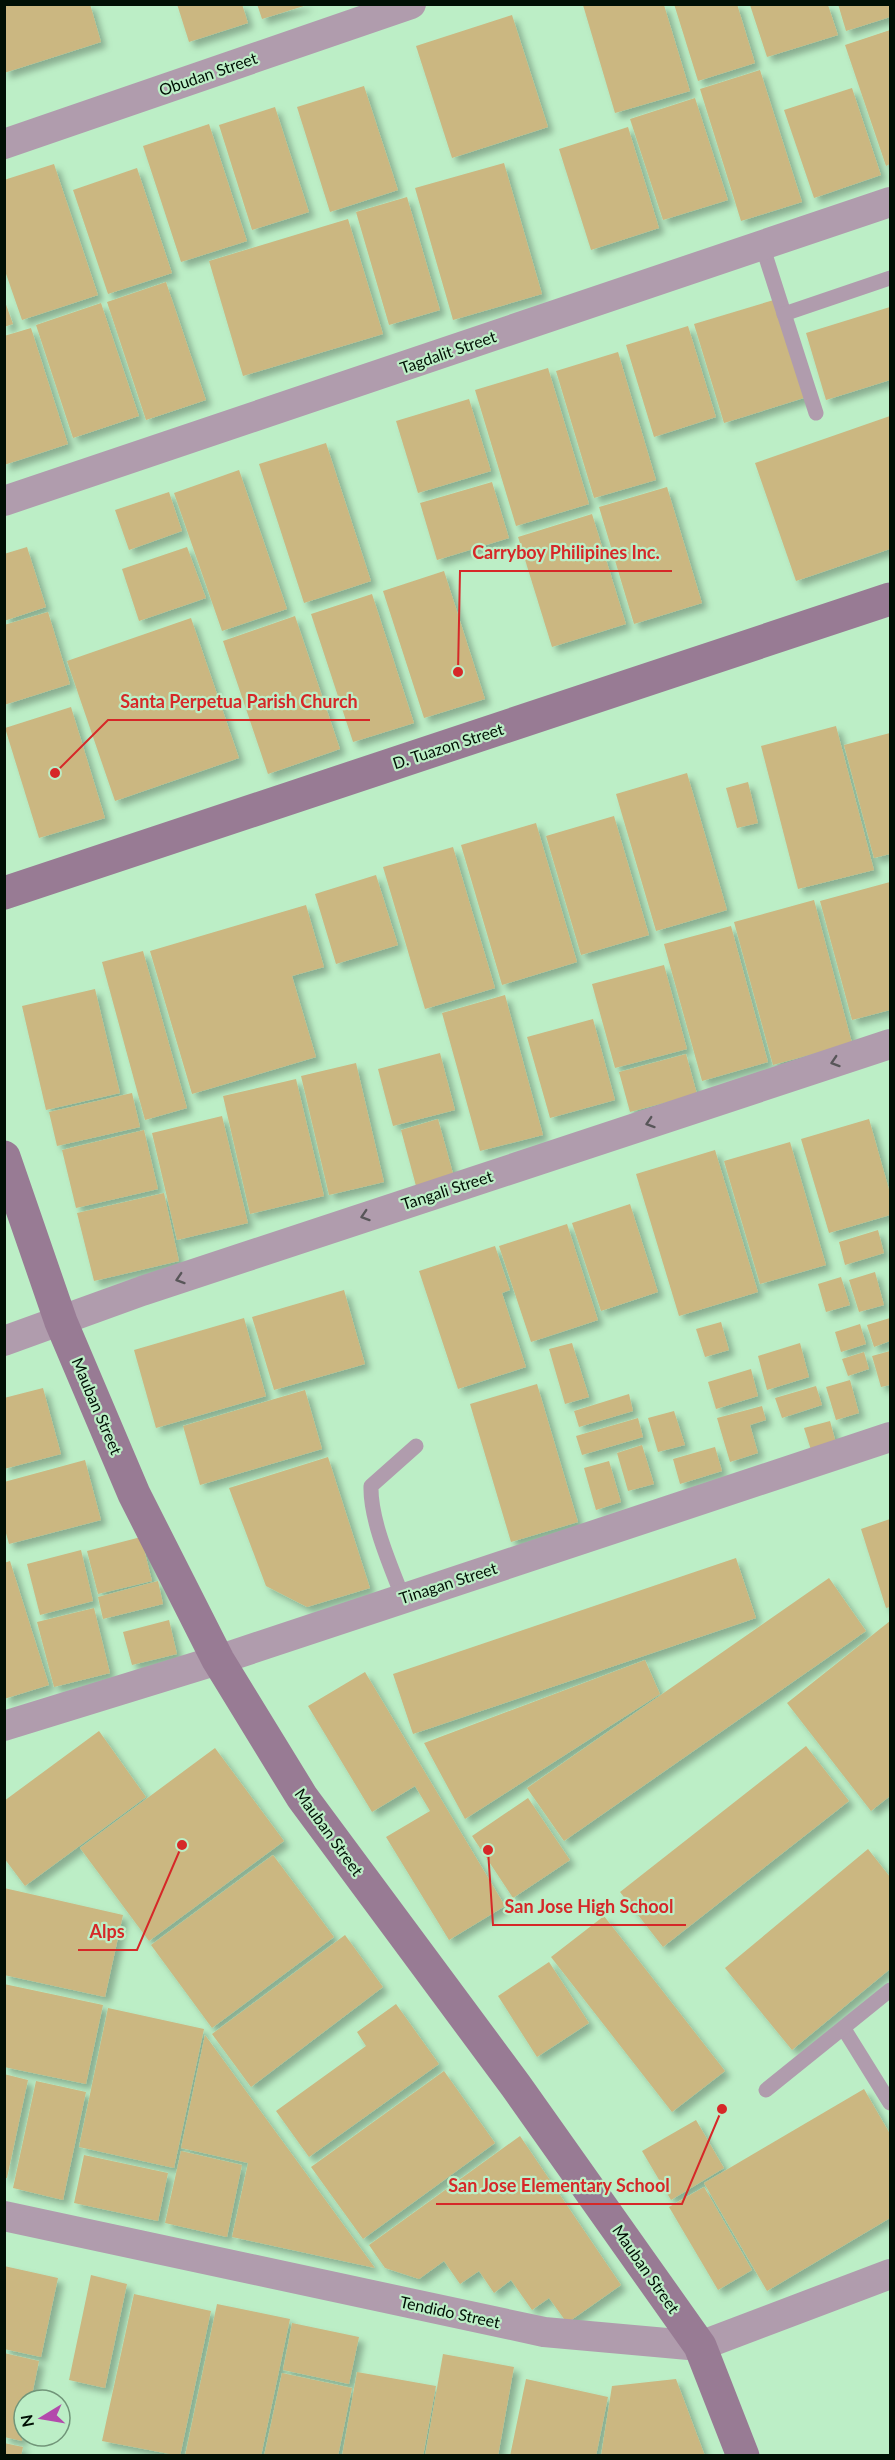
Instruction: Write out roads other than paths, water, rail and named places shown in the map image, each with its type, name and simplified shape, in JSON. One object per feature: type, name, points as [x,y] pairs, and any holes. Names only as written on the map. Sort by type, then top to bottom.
[{"type":"street","name":"Obudan Street","points":[[4,144],[411,4]]},
{"type":"street","name":"Tagdalit Street","points":[[4,501],[891,202]]},
{"type":"street","name":"D. Tuazon Street","points":[[4,893],[891,599]]},
{"type":"street","name":"Tangali Street","points":[[4,1341],[142,1291],[891,1044]]},
{"type":"street","name":"Mauban Street","points":[[4,1157],[61,1322],[134,1494],[218,1660],[302,1797],[516,2086],[700,2346],[743,2456]]},
{"type":"street","name":"Tinagan Street","points":[[4,1726],[218,1660],[891,1437]]},
{"type":"street","name":"Tendido Street","points":[[4,2216],[544,2332],[700,2346],[891,2274]]},
{"type":"lane","points":[[762,245],[816,413]]},
{"type":"lane","points":[[784,314],[891,278]]},
{"type":"lane","points":[[403,1598],[388,1558],[371,1497],[371,1486],[416,1446]]},
{"type":"lane","points":[[766,2090],[891,1990]]},
{"type":"lane","points":[[844,2029],[891,2103]]},
{"type":"place","name":"Carryboy Philipines Inc.","points":[[458,672]]},
{"type":"place","name":"Santa Perpetua Parish Church","points":[[55,773]]},
{"type":"place","name":"Alps","points":[[182,1845]]},
{"type":"place","name":"San Jose High School","points":[[488,1850]]},
{"type":"place","name":"San Jose Elementary School","points":[[722,2109]]}]
